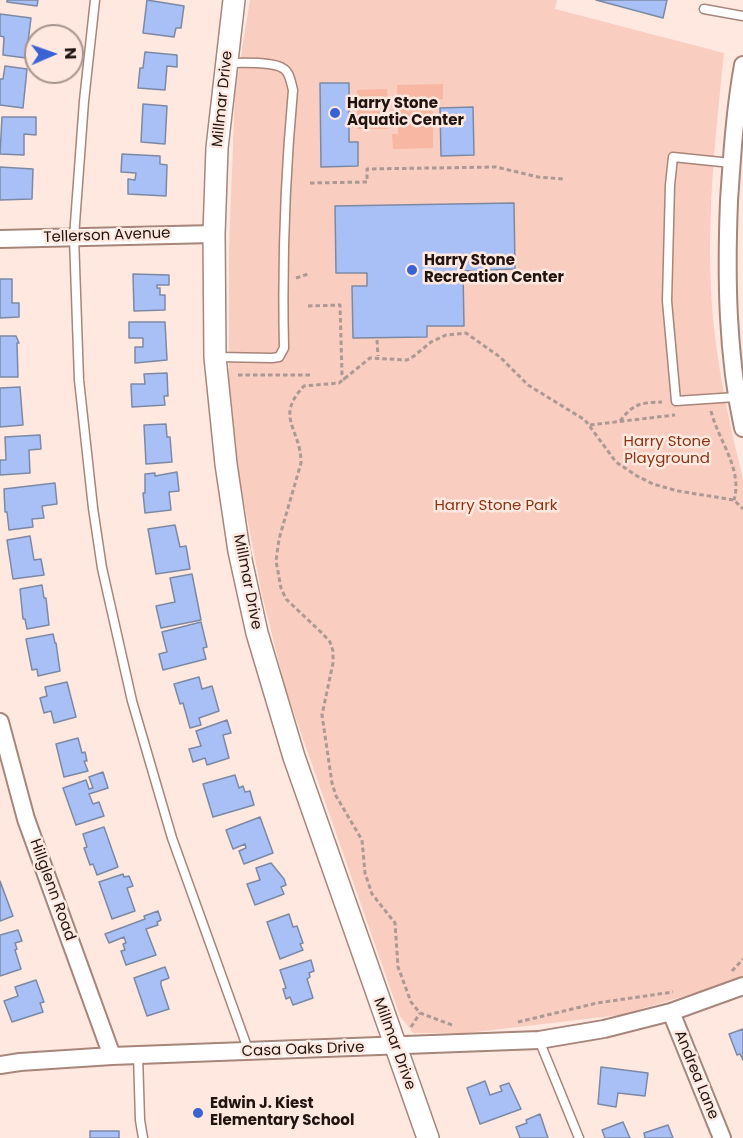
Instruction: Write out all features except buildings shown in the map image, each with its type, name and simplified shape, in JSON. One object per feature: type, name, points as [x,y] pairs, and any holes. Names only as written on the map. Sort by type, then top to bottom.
[{"type":"street","name":"Millmar Drive","points":[[234,0],[217,148],[214,234],[226,357],[228,475],[239,551],[257,633],[294,757],[428,1138]]},
{"type":"street","points":[[743,65],[731,163],[728,235],[729,323],[736,397],[743,428]]},
{"type":"street","name":"Tellerson Avenue","points":[[0,239],[214,234]]},
{"type":"street","name":"Hillglenn Road","points":[[0,723],[26,819],[112,1056]]},
{"type":"street","name":"Casa Oaks Drive","points":[[0,1065],[112,1056],[539,1040],[604,1029],[671,1012],[743,986]]},
{"type":"street","name":"Andrea Lane","points":[[671,1012],[722,1138]]},
{"type":"lane","points":[[95,0],[84,101],[74,237],[79,380],[94,518],[114,627],[132,701],[172,838],[249,1052]]},
{"type":"lane","points":[[704,9],[743,16]]},
{"type":"lane","points":[[226,63],[274,65],[285,69],[290,77],[293,90],[283,241],[284,348],[279,357],[226,357]]},
{"type":"lane","points":[[731,163],[674,157],[670,185],[668,301],[676,401],[736,397]]},
{"type":"lane","points":[[539,1040],[579,1138]]},
{"type":"lane","points":[[138,1055],[143,1138]]},
{"type":"path","points":[[310,183],[367,182],[367,169],[484,167],[496,167],[538,177],[563,179]]},
{"type":"path","points":[[308,306],[340,305],[342,374],[345,380]]},
{"type":"path","points":[[460,1026],[444,1023],[420,1013],[411,1002],[398,967],[395,923],[372,894],[365,873],[362,840],[336,796],[332,783],[322,715],[333,663],[333,651],[330,642],[323,634],[286,599],[281,588],[276,561],[277,546],[301,463],[301,452],[290,417],[290,405],[304,386],[339,383],[365,361],[378,357],[407,360],[431,342],[446,335],[466,333],[500,357],[528,385],[569,408],[590,425],[616,462],[637,476],[678,491],[734,500],[743,510]]},
{"type":"path","points":[[377,340],[378,357]]},
{"type":"path","points":[[238,375],[311,375]]},
{"type":"path","points":[[620,421],[630,408],[647,403]]},
{"type":"path","points":[[711,411],[717,433],[737,480],[734,500]]},
{"type":"path","points":[[590,425],[677,415]]},
{"type":"path","points":[[730,973],[743,960]]},
{"type":"path","points":[[517,1022],[597,1003],[651,993],[676,992]]},
{"type":"path","points":[[410,1028],[420,1013]]},
{"type":"green space","name":"Harry Stone Park","points":[[250,0],[557,0],[555,9],[724,53],[711,198],[710,272],[718,361],[743,479],[743,976],[705,990],[620,1015],[467,1033],[413,1033],[400,1016],[286,690],[262,595],[240,481],[229,382],[229,250],[235,92]]},
{"type":"shaded area","points":[[443,84],[443,99],[433,100],[433,148],[393,149],[392,134],[398,134],[397,85]]},
{"type":"shaded area","points":[[387,89],[388,129],[357,129],[357,90]]},
{"type":"place","name":"Harry Stone Aquatic Center","points":[[335,113]]},
{"type":"place","name":"Harry Stone Recreation Center","points":[[412,270]]},
{"type":"place","name":"Edwin J. Kiest Elementary School","points":[[198,1113]]},
{"type":"park label","name":"Harry Stone Playground","points":[[667,450]]}]
